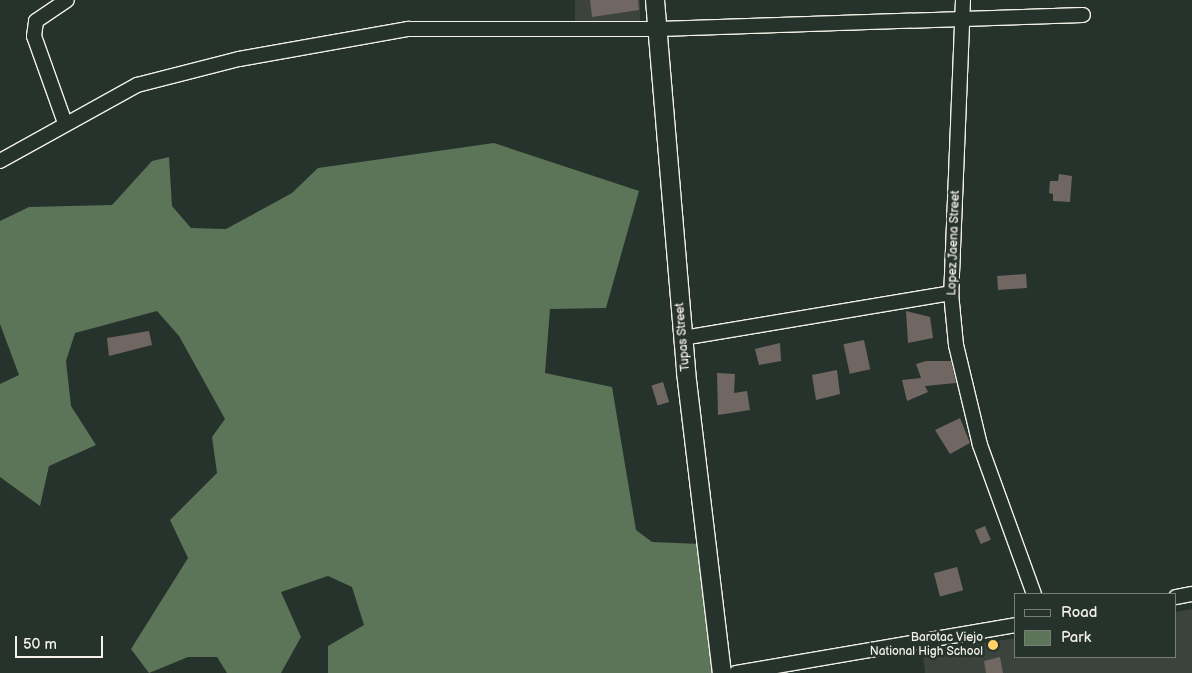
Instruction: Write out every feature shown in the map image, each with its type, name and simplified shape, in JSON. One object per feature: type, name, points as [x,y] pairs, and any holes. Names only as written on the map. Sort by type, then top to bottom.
[{"type":"street","points":[[65,123],[34,36],[36,22],[67,0]]},
{"type":"street","name":"Tupas Street","points":[[655,0],[683,338],[722,673]]},
{"type":"street","name":"Lopez Jaena Street","points":[[963,0],[951,293],[956,345],[980,445],[1034,593]]},
{"type":"street","points":[[0,161],[65,123],[137,85],[239,59],[408,29],[658,29],[963,16],[1083,15]]},
{"type":"street","points":[[683,338],[951,293]]},
{"type":"street","points":[[1177,596],[1192,594]]},
{"type":"street","points":[[736,673],[1014,625]]},
{"type":"shaded area","points":[[575,0],[640,0],[640,23],[575,23]]},
{"type":"shaded area","name":"Barotac Viejo National High School","points":[[1192,609],[1192,673],[925,673],[923,653],[1014,638],[1014,658],[1177,658],[1177,612]]},
{"type":"green space","points":[[494,143],[639,191],[606,308],[550,309],[545,373],[612,387],[636,530],[652,542],[700,544],[717,673],[328,673],[328,646],[364,625],[352,587],[328,576],[281,592],[301,637],[281,673],[227,673],[217,657],[188,657],[149,673],[131,649],[188,558],[170,520],[217,473],[212,437],[225,419],[179,336],[157,311],[75,333],[66,361],[71,406],[96,445],[49,466],[40,506],[0,477],[0,384],[19,375],[0,324],[0,221],[29,207],[112,205],[152,161],[169,157],[172,206],[191,228],[226,229],[292,193],[318,168]]},
{"type":"building","points":[[590,0],[638,0],[639,10],[592,17]]},
{"type":"building","points":[[1059,174],[1072,176],[1070,202],[1053,201],[1053,194],[1049,193],[1050,181],[1058,181]]},
{"type":"building","points":[[1026,274],[1027,288],[998,290],[997,276]]},
{"type":"building","points":[[906,311],[930,317],[933,338],[908,343]]},
{"type":"building","points":[[149,331],[152,345],[109,356],[107,338]]},
{"type":"building","points":[[864,340],[870,369],[850,374],[843,344]]},
{"type":"building","points":[[780,343],[781,361],[759,365],[755,349]]},
{"type":"building","points":[[926,361],[951,361],[956,383],[925,386],[928,392],[907,401],[902,380],[921,378],[916,364]]},
{"type":"building","points":[[837,370],[840,394],[816,400],[812,375]]},
{"type":"building","points":[[717,373],[735,374],[734,393],[747,391],[750,410],[718,415]]},
{"type":"building","points":[[663,382],[669,402],[658,406],[652,386]]},
{"type":"building","points":[[960,418],[970,443],[950,454],[935,430]]},
{"type":"building","points":[[985,526],[991,540],[981,544],[975,530]]},
{"type":"building","points":[[957,567],[963,590],[940,596],[934,573]]},
{"type":"building","points":[[1000,657],[1003,673],[986,673],[984,661]]},
{"type":"place","name":"Barotac Viejo National High School","points":[[993,645]]}]
